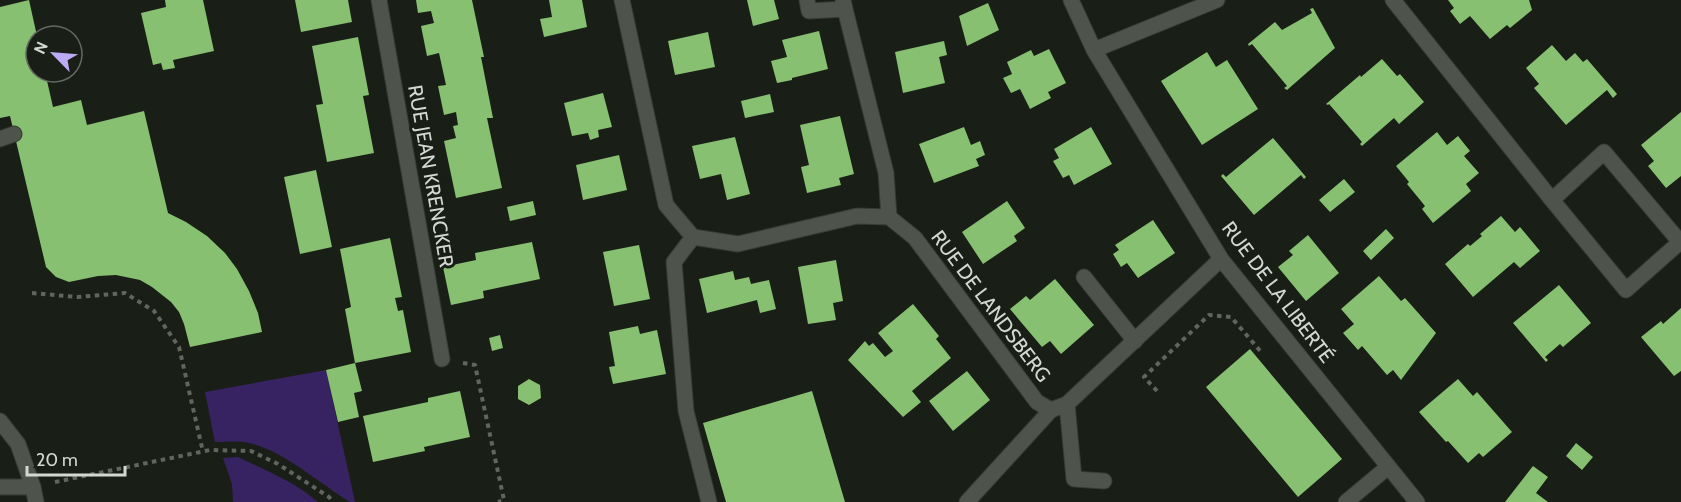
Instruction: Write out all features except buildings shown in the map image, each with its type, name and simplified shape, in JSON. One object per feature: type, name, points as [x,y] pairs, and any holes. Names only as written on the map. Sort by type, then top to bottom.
[{"type":"street","name":"RUE JEAN KRENCKER","points":[[379,0],[442,359]]},
{"type":"street","points":[[622,0],[666,205],[693,237],[738,244],[857,216],[889,217],[886,173],[844,5],[809,11],[807,0]]},
{"type":"street","name":"RUE DE LA LIBERTÉ","points":[[1071,0],[1094,50],[1221,259],[1417,502]]},
{"type":"street","points":[[1094,50],[1217,0]]},
{"type":"street","points":[[1393,0],[1552,200],[1626,290],[1680,242],[1604,152],[1552,200]]},
{"type":"street","name":"RUE DE LANDSBERG","points":[[889,217],[915,238],[1037,402],[1051,410],[1067,404],[1221,259]]},
{"type":"street","points":[[693,237],[674,262],[686,411],[709,502]]},
{"type":"street","points":[[1084,277],[1134,341]]},
{"type":"street","points":[[1067,404],[1074,479],[1104,481]]},
{"type":"street","points":[[967,502],[1051,410]]},
{"type":"street","points":[[0,421],[18,444],[33,486],[36,502]]},
{"type":"street","points":[[1346,502],[1388,467]]},
{"type":"street","points":[[0,487],[33,486]]},
{"type":"path","points":[[32,292],[77,297],[125,293],[154,311],[179,347],[203,452]]},
{"type":"path","points":[[1157,391],[1144,377],[1209,315],[1232,317],[1266,357]]},
{"type":"path","points":[[442,359],[475,365],[504,500],[498,502]]},
{"type":"path","points":[[33,486],[210,450],[251,451],[278,464],[329,497],[333,502]]},
{"type":"shaded area","points":[[326,370],[355,502],[350,502],[285,458],[257,445],[244,442],[215,442],[205,392]]},
{"type":"shaded area","points":[[238,457],[290,482],[318,502],[233,502],[232,484],[223,458]]}]
